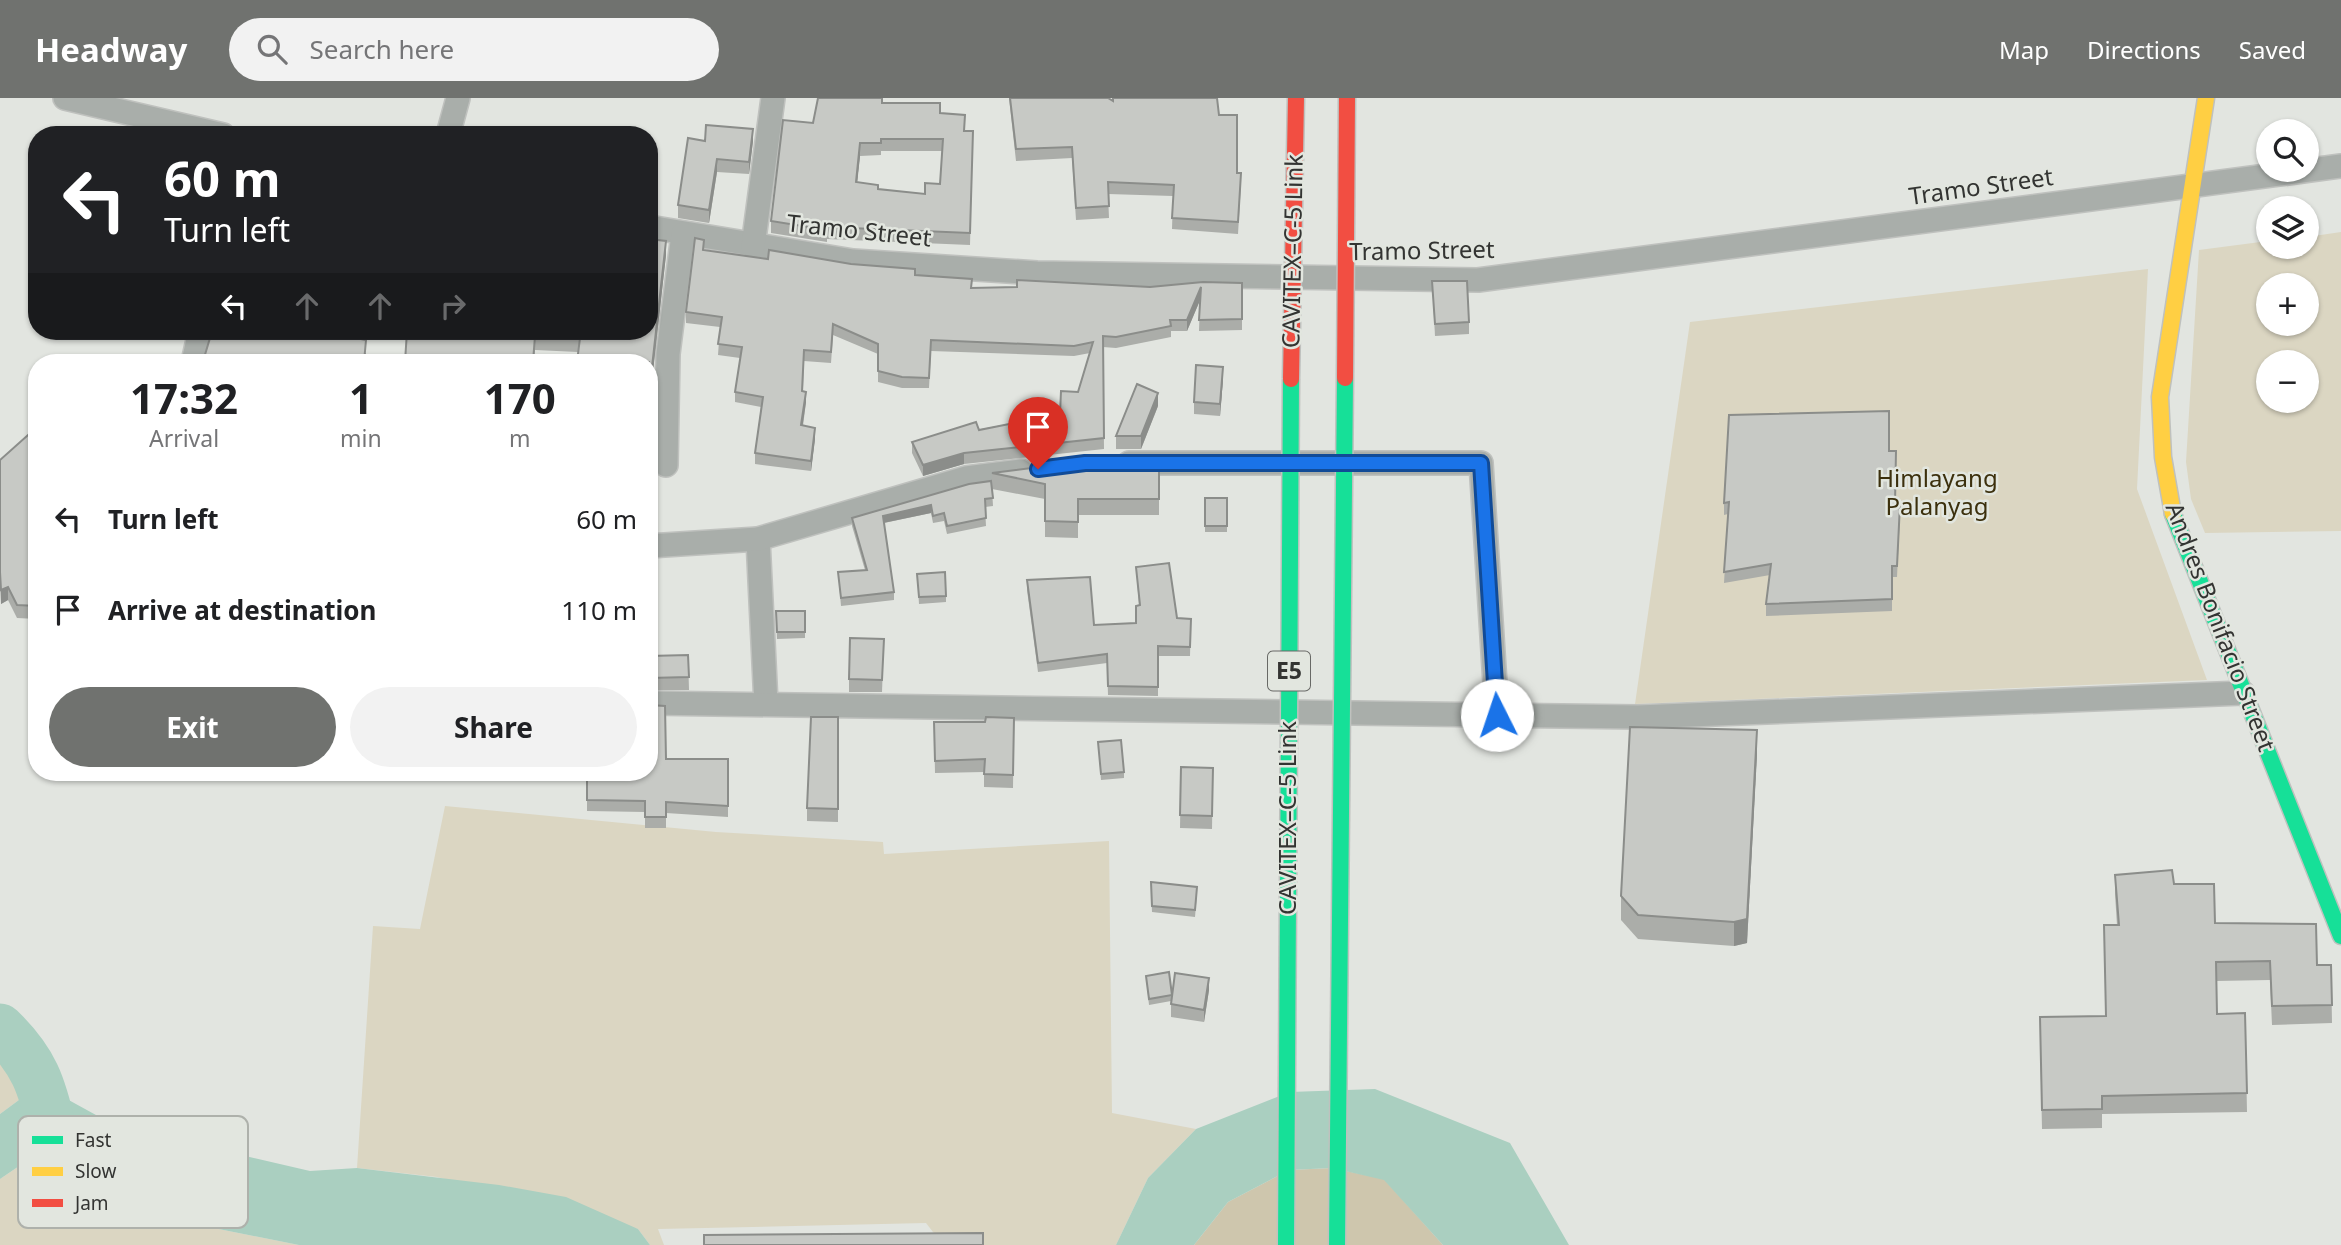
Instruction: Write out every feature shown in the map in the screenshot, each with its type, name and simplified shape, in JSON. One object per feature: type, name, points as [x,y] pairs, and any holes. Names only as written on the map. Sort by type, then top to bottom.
[{"type":"main road","name":"CAVITEX–C-5 Link","points":[[1286,1245],[1291,337],[1296,98]]},
{"type":"main road","name":"CAVITEX–C-5 Link","points":[[1337,1245],[1347,98]]},
{"type":"main road","name":"Andres Bonifacio Street","points":[[2206,98],[2161,397],[2163,457],[2172,513],[2341,936]]},
{"type":"street","points":[[65,98],[185,126]]},
{"type":"street","points":[[450,126],[458,98]]},
{"type":"street","points":[[753,246],[773,98]]},
{"type":"street","name":"Tramo Street","points":[[658,230],[853,261],[1037,273],[1478,280],[2341,166]]},
{"type":"street","points":[[666,466],[658,401],[668,354],[683,234]]},
{"type":"street","points":[[1112,463],[1481,463],[1497,715]]},
{"type":"street","points":[[658,545],[758,539],[966,478],[1045,468]]},
{"type":"street","points":[[758,539],[766,704]]},
{"type":"street","points":[[658,703],[1638,717],[2244,693]]},
{"type":"green space","points":[[2341,232],[2341,531],[2205,533],[2191,499],[2186,462],[2199,250],[2256,243],[2256,259],[2319,259],[2319,235]]},
{"type":"green space","name":"Himlayang Palanyag","points":[[2148,269],[2137,489],[2207,680],[1635,704],[1690,322]]},
{"type":"green space","points":[[445,806],[716,832],[883,842],[884,854],[1109,841],[1112,1113],[1196,1129],[1148,1178],[1116,1245],[943,1245],[926,1223],[658,1229],[664,1245],[650,1245],[638,1229],[437,1177],[357,1168],[373,926],[420,929]]},
{"type":"green space","points":[[0,1054],[12,1070],[23,1097],[0,1114]]},
{"type":"green space","points":[[18,1167],[18,1228],[214,1228],[299,1245],[0,1245],[0,1179]]},
{"type":"shaded area","points":[[1375,1089],[1510,1143],[1569,1245],[1443,1245],[1384,1180],[1332,1168],[1289,1170],[1228,1202],[1194,1245],[1116,1245],[1148,1178],[1196,1129],[1290,1092]]},
{"type":"shaded area","points":[[23,1097],[65,1098],[98,1116],[18,1116],[18,1167],[0,1179],[0,1114]]},
{"type":"shaded area","points":[[248,1157],[310,1171],[357,1168],[499,1185],[566,1197],[638,1229],[650,1245],[299,1245],[214,1228],[248,1228]]},
{"type":"shaded area","points":[[1332,1168],[1384,1179],[1443,1245],[1194,1245],[1228,1202],[1289,1170]]},
{"type":"building","points":[[818,98],[882,98],[882,103],[940,103],[940,113],[965,115],[964,131],[973,131],[970,233],[827,227],[827,230],[771,221],[783,120],[813,123]],"holes":[[[881,139],[943,139],[940,184],[925,183],[925,194],[878,189],[878,185],[856,182],[860,143],[881,143]]]},
{"type":"building","points":[[1010,98],[1108,98],[1113,101],[1113,98],[1217,98],[1219,115],[1237,115],[1237,173],[1241,173],[1238,222],[1172,218],[1174,185],[1108,182],[1109,206],[1076,208],[1072,147],[1016,149]]},
{"type":"building","points":[[706,125],[753,129],[749,162],[717,159],[709,210],[678,205],[688,138],[705,141]]},
{"type":"building","points":[[695,238],[704,240],[703,250],[768,259],[769,250],[851,264],[915,269],[915,275],[972,279],[971,288],[1017,287],[1017,280],[1150,287],[1203,282],[1242,283],[1242,319],[1199,320],[1201,287],[1187,320],[1170,320],[1171,326],[1116,337],[1103,336],[1104,438],[964,453],[923,465],[912,442],[976,422],[979,430],[1060,414],[1061,391],[1078,392],[1093,342],[1074,346],[931,340],[929,378],[902,377],[878,371],[878,344],[833,324],[831,352],[804,350],[802,391],[806,392],[801,425],[815,428],[811,461],[755,453],[763,397],[735,392],[742,347],[718,344],[722,317],[686,312]]},
{"type":"building","points":[[658,240],[666,241],[658,313]]},
{"type":"building","points":[[1432,281],[1467,281],[1469,322],[1435,324]]},
{"type":"building","points":[[209,340],[366,340],[365,354],[205,354]]},
{"type":"building","points":[[406,340],[535,340],[534,354],[406,354]]},
{"type":"building","points":[[580,340],[655,340],[653,354],[578,354]]},
{"type":"building","points":[[1196,365],[1223,367],[1220,404],[1194,402]]},
{"type":"building","points":[[1137,384],[1158,393],[1141,436],[1116,436]]},
{"type":"building","points":[[1889,411],[1889,451],[1896,451],[1895,504],[1900,504],[1897,566],[1892,566],[1892,599],[1766,604],[1771,564],[1724,572],[1729,502],[1724,503],[1729,415]]},
{"type":"building","points":[[28,435],[28,606],[17,605],[8,587],[1,590],[0,460]]},
{"type":"building","points":[[1086,461],[1159,461],[1159,499],[1078,499],[1078,522],[1045,521],[1045,484],[992,473]]},
{"type":"building","points":[[991,481],[993,498],[985,499],[986,518],[947,526],[944,513],[933,516],[931,505],[883,516],[894,592],[841,598],[838,572],[867,570],[852,518],[969,484]]},
{"type":"building","points":[[1205,498],[1227,498],[1227,526],[1205,526]]},
{"type":"building","points":[[1169,563],[1177,618],[1191,619],[1190,647],[1158,646],[1158,687],[1108,686],[1107,654],[1038,663],[1027,580],[1090,577],[1094,625],[1136,623],[1136,606],[1140,605],[1136,567]]},
{"type":"building","points":[[945,572],[946,596],[919,597],[917,574]]},
{"type":"building","points":[[776,611],[805,611],[805,632],[777,632]]},
{"type":"building","points":[[850,638],[884,639],[882,680],[849,679]]},
{"type":"building","points":[[688,655],[689,677],[658,678],[658,656]]},
{"type":"building","points":[[658,706],[665,706],[666,759],[728,759],[728,806],[666,802],[666,817],[645,817],[645,801],[587,800],[587,781],[658,781]]},
{"type":"building","points":[[811,717],[838,717],[838,809],[807,808]]},
{"type":"building","points":[[986,717],[1014,718],[1013,775],[984,774],[985,759],[935,761],[934,722],[985,722]]},
{"type":"building","points":[[1630,727],[1757,730],[1747,919],[1734,922],[1638,915],[1621,896]]},
{"type":"building","points":[[1121,740],[1124,772],[1101,774],[1098,742]]},
{"type":"building","points":[[1181,767],[1213,768],[1212,816],[1180,815]]},
{"type":"building","points":[[2172,870],[2174,884],[2214,884],[2215,923],[2316,924],[2317,965],[2331,965],[2332,1005],[2272,1006],[2270,961],[2216,962],[2217,1014],[2245,1013],[2247,1093],[2102,1096],[2102,1109],[2042,1110],[2040,1017],[2106,1016],[2104,925],[2119,925],[2115,875]]},
{"type":"building","points":[[1151,882],[1197,887],[1195,910],[1152,906]]},
{"type":"building","points":[[1169,972],[1172,995],[1149,999],[1146,976]]},
{"type":"building","points":[[1175,973],[1209,978],[1204,1010],[1171,1004]]},
{"type":"building","points":[[983,1233],[983,1245],[704,1245],[704,1235]]},
{"type":"waterway","points":[[0,1028],[29,1063],[40,1087],[48,1116]]},
{"type":"traffic: fast","points":[[1337,1245],[1345,378]]},
{"type":"traffic: fast","points":[[1286,1245],[1291,379]]},
{"type":"traffic: fast","points":[[2173,514],[2341,936]]},
{"type":"traffic: slow","points":[[2173,514],[2163,457],[2160,397],[2206,98]]},
{"type":"traffic: jam","points":[[1291,379],[1296,98]]},
{"type":"traffic: jam","points":[[1345,378],[1347,98]]},
{"type":"route","points":[[1038,469],[1085,463],[1481,463],[1497,715]]}]
